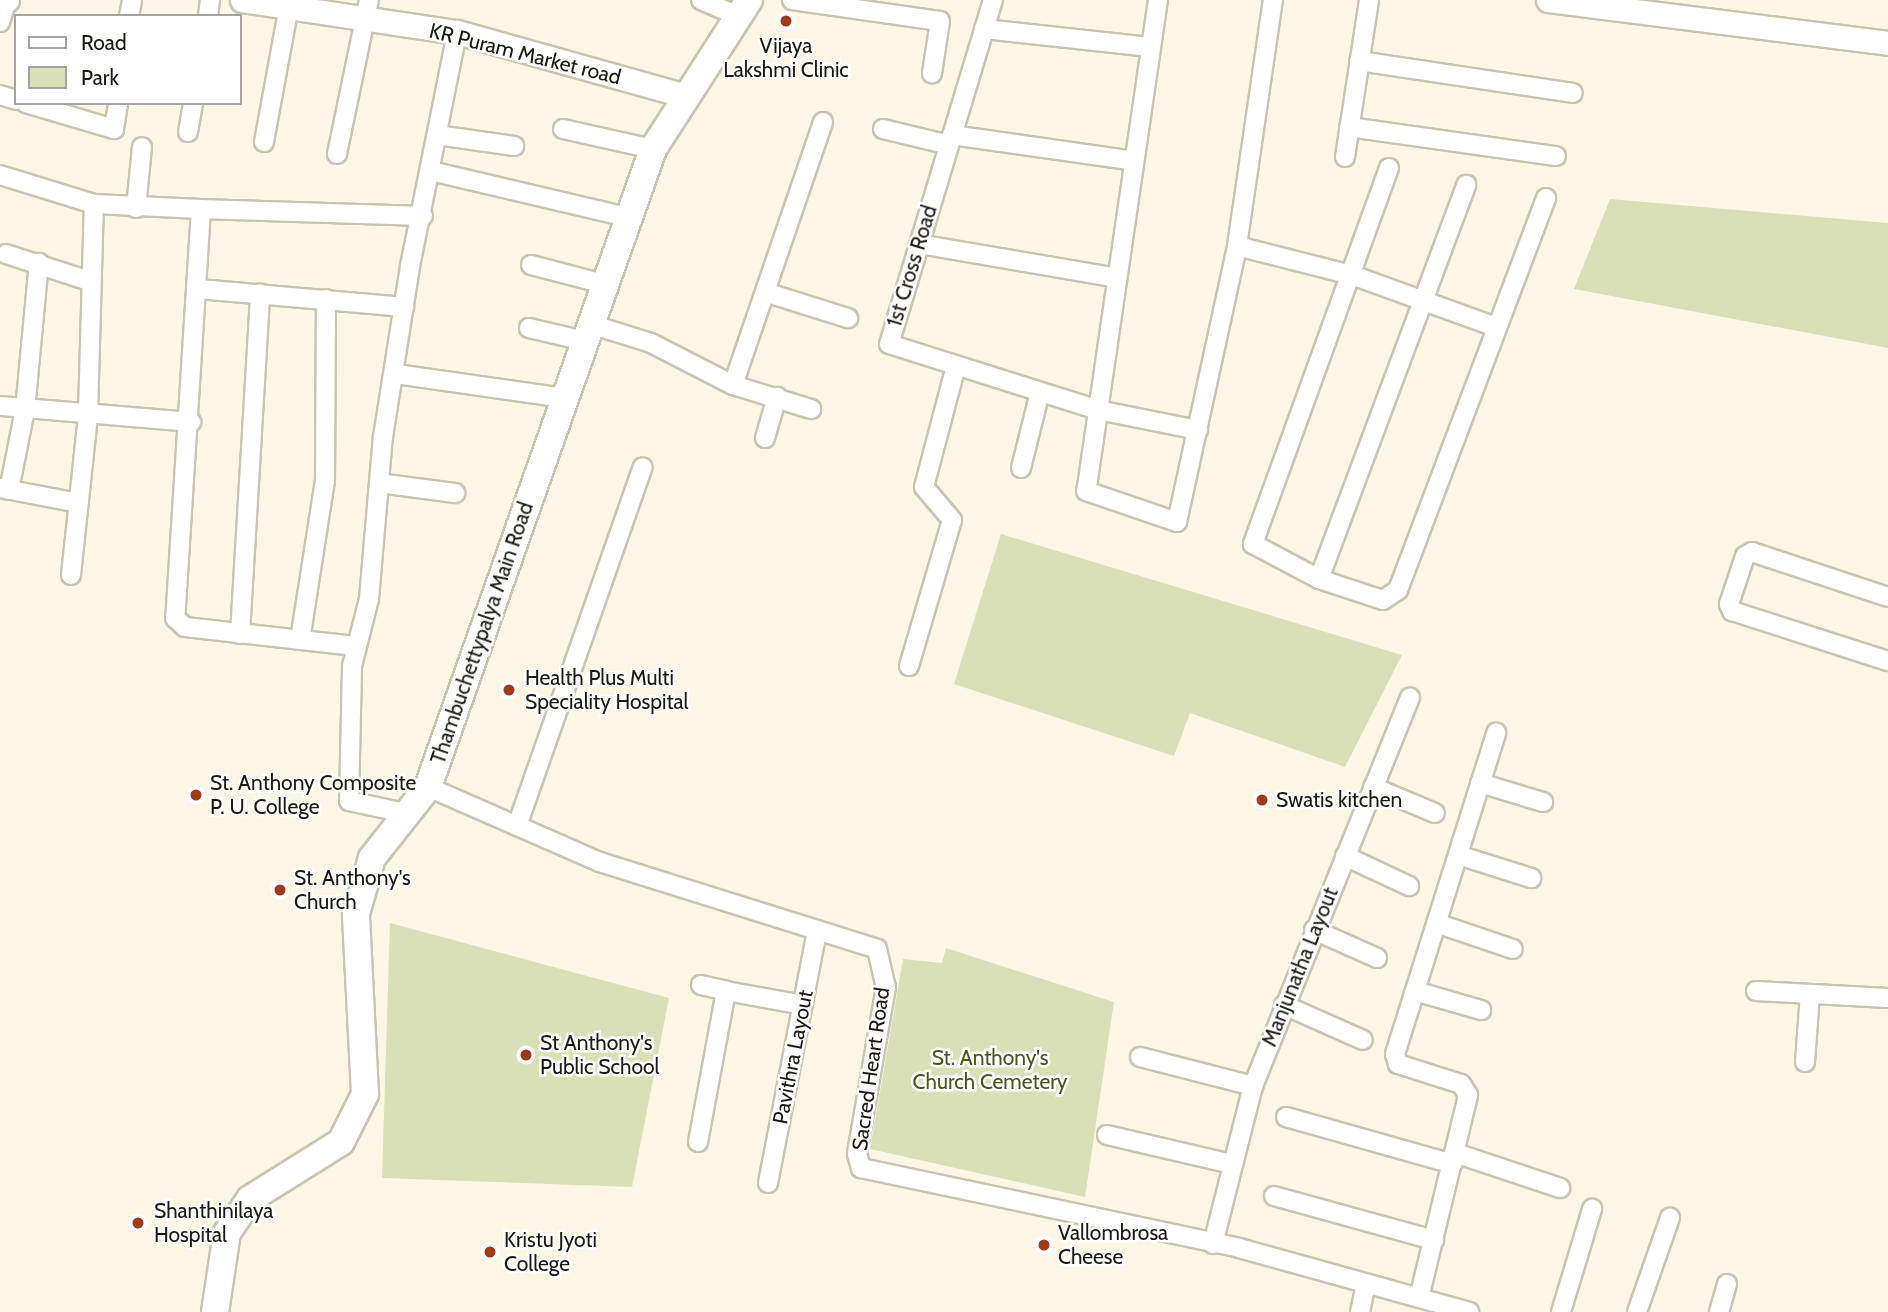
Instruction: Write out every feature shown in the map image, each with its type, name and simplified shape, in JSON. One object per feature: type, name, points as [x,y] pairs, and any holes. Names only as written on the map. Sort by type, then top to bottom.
[{"type":"main road","name":"Thambuchettypalya Main Road","points":[[215,1312],[227,1233],[250,1199],[341,1142],[365,1094],[356,914],[372,858],[410,814],[428,787],[653,149],[682,95],[743,8]]},
{"type":"street","name":"KR Puram Market road","points":[[242,0],[368,9],[682,95]]},
{"type":"street","points":[[701,0],[743,8]]},
{"type":"street","points":[[792,0],[940,21],[932,73]]},
{"type":"street","name":"1st Cross Road","points":[[993,0],[889,344],[1098,410],[1198,430]]},
{"type":"street","points":[[1158,0],[1086,491],[1177,522],[1237,246],[1273,0]]},
{"type":"street","points":[[1345,158],[1369,0]]},
{"type":"street","points":[[1548,0],[1888,43]]},
{"type":"street","points":[[264,142],[290,3]]},
{"type":"street","points":[[337,154],[368,9]]},
{"type":"street","points":[[984,29],[1150,47]]},
{"type":"street","points":[[410,814],[349,801],[355,646],[369,599],[379,483],[404,307],[457,33]]},
{"type":"street","points":[[1359,61],[1573,93]]},
{"type":"street","points":[[33,105],[114,129],[118,105]]},
{"type":"street","points":[[188,132],[193,105]]},
{"type":"street","points":[[733,385],[768,293],[823,122]]},
{"type":"street","points":[[1349,127],[1556,156]]},
{"type":"street","points":[[564,129],[653,149]]},
{"type":"street","points":[[883,129],[950,140],[1134,161]]},
{"type":"street","points":[[437,135],[514,146]]},
{"type":"street","points":[[136,208],[142,147]]},
{"type":"street","points":[[1389,168],[1253,544],[1320,579],[1383,600],[1398,590],[1546,198]]},
{"type":"street","points":[[431,171],[627,217]]},
{"type":"street","points":[[0,175],[94,204],[136,208],[423,216]]},
{"type":"street","points":[[1320,579],[1466,185]]},
{"type":"street","points":[[71,575],[88,415],[89,281],[94,204]]},
{"type":"street","points":[[201,209],[191,422],[175,618],[185,627],[355,646]]},
{"type":"street","points":[[919,244],[1117,278]]},
{"type":"street","points":[[1237,246],[1352,275],[1496,327]]},
{"type":"street","points":[[6,254],[89,281]]},
{"type":"street","points":[[39,263],[25,410],[5,489],[79,503]]},
{"type":"street","points":[[531,265],[604,284]]},
{"type":"street","points":[[199,289],[404,307]]},
{"type":"street","points":[[768,293],[848,318]]},
{"type":"street","points":[[240,635],[260,294]]},
{"type":"street","points":[[300,640],[325,481],[326,299]]},
{"type":"street","points":[[528,328],[587,332],[651,343],[733,385],[811,409]]},
{"type":"street","points":[[909,666],[952,520],[924,487],[956,366]]},
{"type":"street","points":[[396,374],[564,398]]},
{"type":"street","points":[[1021,468],[1040,392]]},
{"type":"street","points":[[765,438],[777,397]]},
{"type":"street","points":[[0,406],[191,422]]},
{"type":"street","points":[[517,826],[643,467]]},
{"type":"street","points":[[379,483],[455,493]]},
{"type":"street","points":[[1888,597],[1752,552],[1745,556],[1729,604],[1732,611],[1888,660]]},
{"type":"street","name":"Manjunatha Layout","points":[[1213,1244],[1253,1086],[1283,1005],[1410,697]]},
{"type":"street","points":[[1419,1298],[1468,1090],[1395,1058],[1496,733]]},
{"type":"street","points":[[1480,783],[1544,802]]},
{"type":"street","name":"Sacred Heart Road","points":[[428,787],[600,862],[877,949],[886,987],[858,1154],[861,1168],[1213,1244],[1469,1312]]},
{"type":"street","points":[[1373,787],[1435,813]]},
{"type":"street","points":[[1458,855],[1531,877]]},
{"type":"street","points":[[1345,856],[1409,886]]},
{"type":"street","points":[[1436,923],[1513,949]]},
{"type":"street","name":"Pavithra Layout","points":[[768,1183],[817,930]]},
{"type":"street","points":[[1314,930],[1377,958]]},
{"type":"street","points":[[701,985],[803,1005]]},
{"type":"street","points":[[698,1142],[726,991]]},
{"type":"street","points":[[1415,991],[1480,1010]]},
{"type":"street","points":[[1756,991],[1888,998]]},
{"type":"street","points":[[1805,1062],[1810,994]]},
{"type":"street","points":[[1283,1005],[1363,1040]]},
{"type":"street","points":[[1140,1057],[1253,1086]]},
{"type":"street","points":[[1286,1117],[1454,1158],[1560,1188]]},
{"type":"street","points":[[1107,1135],[1232,1164]]},
{"type":"street","points":[[1274,1196],[1434,1240]]},
{"type":"street","points":[[1561,1312],[1592,1209]]},
{"type":"street","points":[[1637,1312],[1670,1218]]},
{"type":"street","points":[[1360,1312],[1366,1284]]},
{"type":"street","points":[[1719,1312],[1727,1284]]},
{"type":"green space","points":[[1610,199],[1888,223],[1888,348],[1574,289]]},
{"type":"green space","points":[[1001,534],[1402,655],[1345,767],[1190,713],[1174,756],[954,684]]},
{"type":"green space","points":[[390,923],[669,998],[632,1187],[382,1178]]},
{"type":"green space","name":"St. Anthony's Church Cemetery","points":[[946,948],[1114,1002],[1085,1197],[870,1149],[903,959],[942,963]]},
{"type":"place","name":"Vijaya Lakshmi Clinic","points":[[786,21]]},
{"type":"place","name":"Health Plus Multi Speciality Hospital","points":[[509,690]]},
{"type":"place","name":"St. Anthony Composite P. U. College","points":[[196,795]]},
{"type":"place","name":"Swatis kitchen","points":[[1262,800]]},
{"type":"place","name":"St. Anthony's Church","points":[[280,890]]},
{"type":"place","name":"St Anthony's Public School","points":[[526,1055]]},
{"type":"place","name":"Shanthinilaya Hospital","points":[[138,1223]]},
{"type":"place","name":"Vallombrosa Cheese","points":[[1044,1245]]},
{"type":"place","name":"Kristu Jyoti College","points":[[490,1252]]}]
